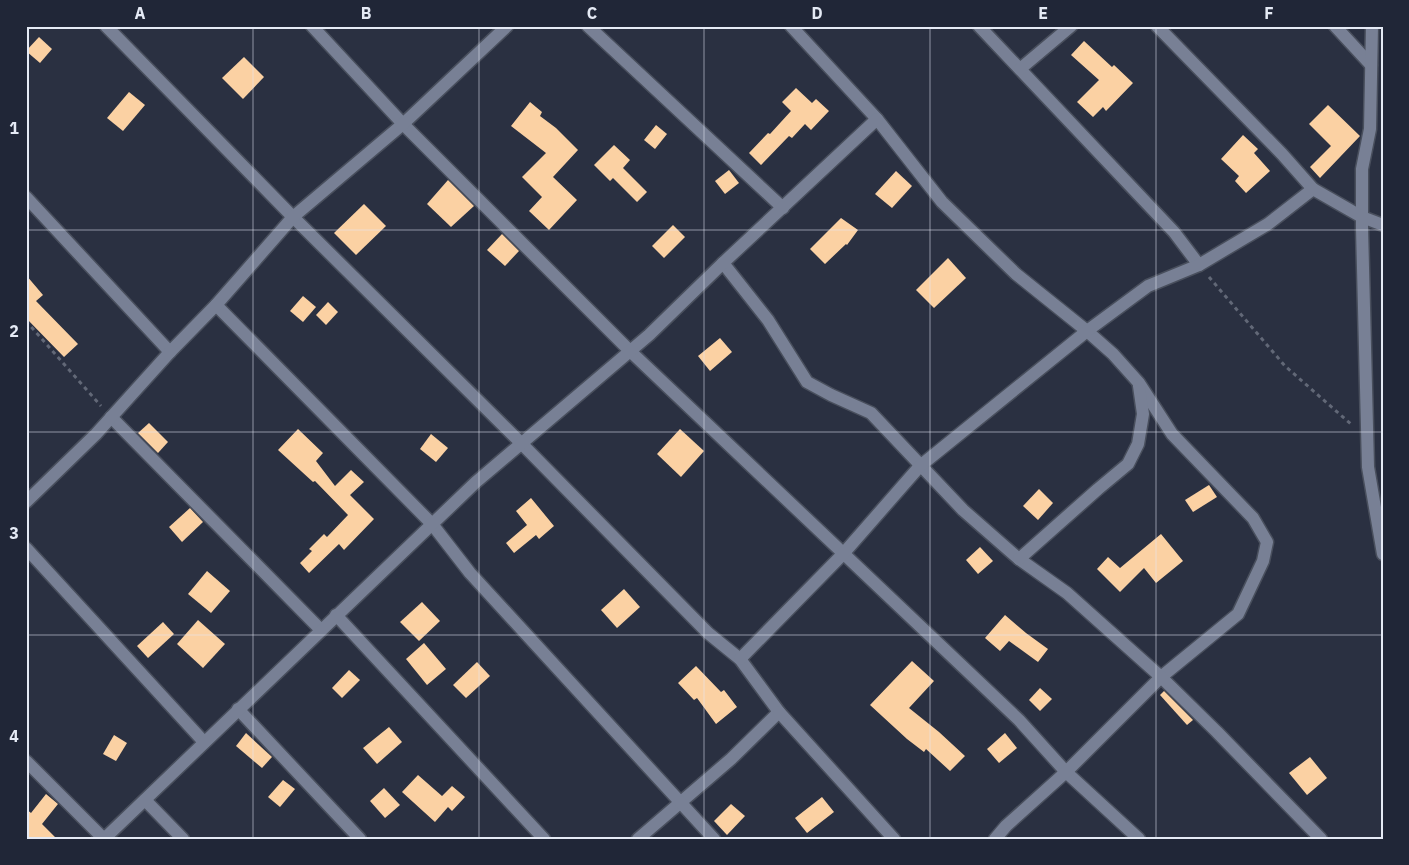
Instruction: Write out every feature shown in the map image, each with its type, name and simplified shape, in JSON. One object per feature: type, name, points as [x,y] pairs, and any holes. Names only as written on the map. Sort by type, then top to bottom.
[{"type":"street","points":[[106,26],[293,217],[521,443],[708,633],[740,659],[779,712],[894,839]]},
{"type":"street","points":[[312,26],[403,124],[630,351],[1019,720],[1066,772],[1139,839]]},
{"type":"street","points":[[26,502],[111,417],[216,305],[293,217],[403,124],[507,26]]},
{"type":"street","points":[[588,26],[783,208]]},
{"type":"street","points":[[791,26],[877,119],[942,202],[1016,274],[1113,354],[1139,383],[1172,434],[1253,518],[1267,542],[1263,561],[1238,614],[1160,677],[1066,772],[1006,826],[995,839]]},
{"type":"street","points":[[979,26],[1174,232],[1199,265]]},
{"type":"street","points":[[1020,69],[1071,26]]},
{"type":"street","points":[[1157,26],[1314,189],[1362,217],[1383,225]]},
{"type":"street","points":[[1335,26],[1371,65]]},
{"type":"street","points":[[1372,26],[1370,129],[1362,169],[1362,217],[1368,467],[1380,526],[1383,554]]},
{"type":"street","points":[[26,760],[104,839],[476,482],[648,335],[877,119]]},
{"type":"street","points":[[740,659],[843,554],[920,466],[1087,331],[1148,286],[1199,265],[1268,224],[1314,189]]},
{"type":"street","points":[[26,197],[170,352]]},
{"type":"street","points":[[723,263],[768,320],[807,382],[871,413],[963,510],[1019,559],[1066,593],[1160,677],[1217,732],[1321,839]]},
{"type":"street","points":[[216,305],[432,524],[470,573],[714,839]]},
{"type":"street","points":[[1019,559],[1128,464],[1138,444],[1143,414],[1139,383]]},
{"type":"street","points":[[111,417],[321,630]]},
{"type":"street","points":[[26,548],[204,742]]},
{"type":"street","points":[[336,616],[544,839]]},
{"type":"street","points":[[238,709],[360,839]]},
{"type":"street","points":[[638,839],[730,759],[779,712]]},
{"type":"street","points":[[144,800],[183,839]]},
{"type":"path","points":[[1199,265],[1285,366],[1367,438]]},
{"type":"path","points":[[26,320],[111,417]]},
{"type":"building","points":[[39,37],[52,49],[40,63],[26,51]]},
{"type":"building","points":[[1084,41],[1112,67],[1114,65],[1133,83],[1106,111],[1103,107],[1093,117],[1077,102],[1099,80],[1071,55]]},
{"type":"building","points":[[244,57],[264,77],[243,99],[222,78]]},
{"type":"building","points":[[796,88],[812,103],[816,99],[829,111],[811,130],[805,124],[792,138],[789,136],[761,165],[749,153],[791,111],[782,102]]},
{"type":"building","points":[[129,92],[145,105],[123,131],[107,118]]},
{"type":"building","points":[[530,102],[542,112],[540,116],[556,128],[578,150],[553,177],[577,200],[549,230],[529,211],[542,197],[522,177],[546,153],[511,126]]},
{"type":"building","points":[[1328,105],[1360,136],[1320,178],[1310,167],[1331,146],[1309,124]]},
{"type":"building","points":[[656,125],[667,134],[655,149],[644,140]]},
{"type":"building","points":[[1243,135],[1258,149],[1254,153],[1270,171],[1246,193],[1235,181],[1239,176],[1221,159]]},
{"type":"building","points":[[614,145],[630,160],[623,168],[647,192],[637,202],[613,178],[610,181],[594,165]]},
{"type":"building","points":[[729,170],[739,183],[725,194],[715,181]]},
{"type":"building","points":[[896,171],[912,186],[892,208],[875,194]]},
{"type":"building","points":[[448,180],[474,206],[451,227],[427,204]]},
{"type":"building","points":[[364,204],[386,226],[356,255],[334,233]]},
{"type":"building","points":[[841,218],[858,230],[847,245],[825,264],[810,249]]},
{"type":"building","points":[[673,225],[685,237],[664,258],[652,246]]},
{"type":"building","points":[[502,234],[519,251],[505,266],[487,250]]},
{"type":"building","points":[[948,258],[966,278],[934,308],[916,290]]},
{"type":"building","points":[[26,275],[43,295],[36,301],[78,344],[64,357],[26,318]]},
{"type":"building","points":[[303,296],[316,307],[303,322],[290,311]]},
{"type":"building","points":[[328,302],[338,312],[326,325],[316,315]]},
{"type":"building","points":[[720,338],[732,352],[710,371],[698,356]]},
{"type":"building","points":[[149,423],[168,442],[158,453],[138,433]]},
{"type":"building","points":[[298,429],[323,453],[316,461],[335,486],[351,470],[364,482],[350,495],[374,519],[344,550],[339,544],[309,573],[300,563],[312,551],[309,549],[324,534],[327,537],[348,515],[315,481],[313,482],[278,450]]},
{"type":"building","points":[[680,429],[704,451],[681,477],[657,454]]},
{"type":"building","points":[[431,434],[448,448],[436,462],[420,449]]},
{"type":"building","points":[[1209,485],[1217,497],[1193,512],[1185,500]]},
{"type":"building","points":[[1039,489],[1053,503],[1038,520],[1023,506]]},
{"type":"building","points":[[531,498],[554,526],[539,539],[536,535],[514,553],[506,543],[527,525],[516,511]]},
{"type":"building","points":[[190,508],[203,522],[182,542],[169,527]]},
{"type":"building","points":[[1161,534],[1183,561],[1156,583],[1144,568],[1120,592],[1097,569],[1108,557],[1120,568]]},
{"type":"building","points":[[980,547],[993,561],[978,574],[966,560]]},
{"type":"building","points":[[207,571],[230,591],[211,613],[188,594]]},
{"type":"building","points":[[624,589],[640,607],[617,628],[601,610]]},
{"type":"building","points":[[422,602],[440,621],[419,641],[400,622]]},
{"type":"building","points":[[1005,615],[1048,649],[1038,662],[1009,641],[1000,651],[985,638]]},
{"type":"building","points":[[198,620],[225,644],[203,668],[177,644]]},
{"type":"building","points":[[163,622],[174,634],[148,658],[137,646]]},
{"type":"building","points":[[424,643],[446,669],[427,685],[406,659]]},
{"type":"building","points":[[912,661],[934,681],[909,708],[965,756],[950,771],[926,749],[924,752],[907,739],[870,705]]},
{"type":"building","points":[[477,662],[490,676],[466,698],[453,685]]},
{"type":"building","points":[[696,666],[721,692],[724,690],[737,707],[716,724],[697,698],[694,700],[678,683]]},
{"type":"building","points":[[349,670],[360,680],[342,698],[332,688]]},
{"type":"building","points":[[1040,688],[1052,699],[1040,711],[1029,700]]},
{"type":"building","points":[[1164,691],[1193,720],[1187,725],[1160,695]]},
{"type":"building","points":[[389,727],[402,742],[377,764],[363,748]]},
{"type":"building","points":[[246,733],[272,757],[262,768],[236,746]]},
{"type":"building","points":[[1005,733],[1017,748],[999,763],[987,749]]},
{"type":"building","points":[[114,735],[127,743],[116,761],[103,754]]},
{"type":"building","points":[[1310,757],[1327,778],[1307,795],[1289,773]]},
{"type":"building","points":[[418,775],[442,796],[452,786],[465,797],[452,811],[448,807],[435,822],[402,792]]},
{"type":"building","points":[[283,780],[295,789],[280,807],[268,797]]},
{"type":"building","points":[[384,788],[400,805],[385,818],[370,801]]},
{"type":"building","points":[[46,794],[58,804],[42,824],[57,839],[26,839],[26,809],[31,813]]},
{"type":"building","points":[[822,797],[834,812],[807,833],[795,818]]},
{"type":"building","points":[[731,804],[745,816],[727,835],[714,821]]}]
